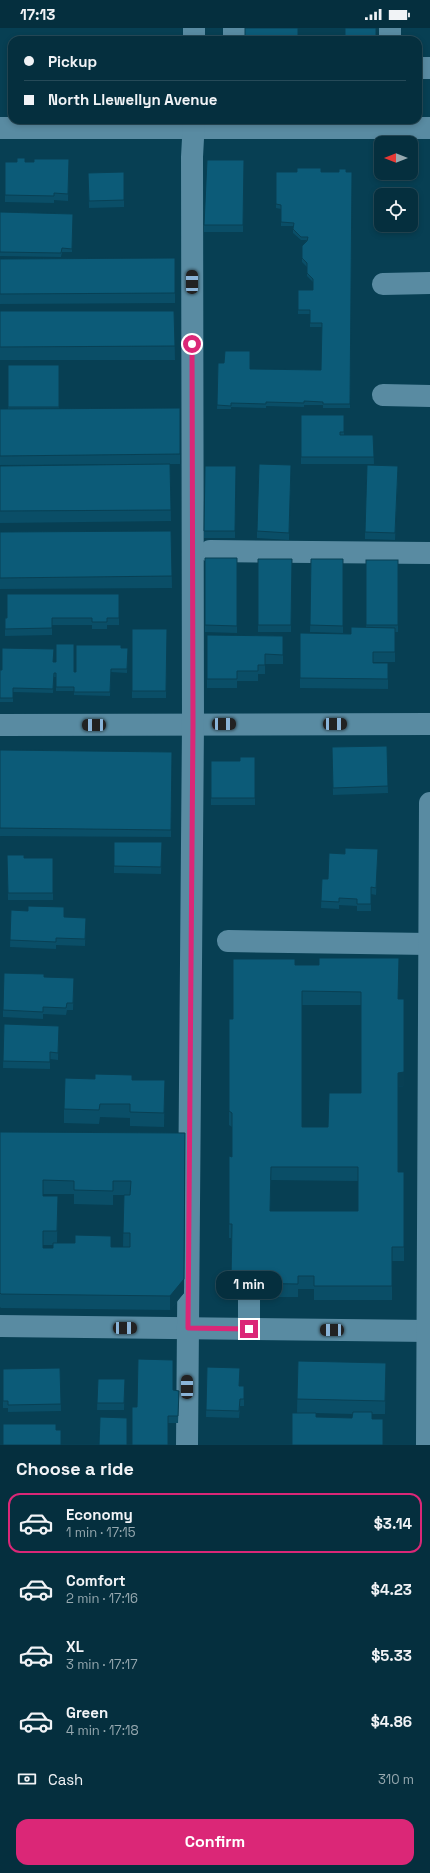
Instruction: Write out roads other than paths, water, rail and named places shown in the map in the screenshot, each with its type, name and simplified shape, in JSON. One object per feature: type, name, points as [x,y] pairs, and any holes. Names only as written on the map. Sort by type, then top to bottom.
[{"type":"street","points":[[187,1445],[193,724],[192,157],[194,124]]},
{"type":"street","points":[[0,128],[235,124],[430,128]]},
{"type":"street","points":[[384,284],[430,283]]},
{"type":"street","points":[[383,395],[430,396]]},
{"type":"street","points":[[210,551],[430,553]]},
{"type":"street","points":[[0,725],[430,724]]},
{"type":"street","points":[[427,1445],[429,1331],[430,803]]},
{"type":"street","points":[[228,941],[429,944]]},
{"type":"street","points":[[249,1291],[249,1329]]},
{"type":"street","points":[[0,1326],[429,1331]]}]
